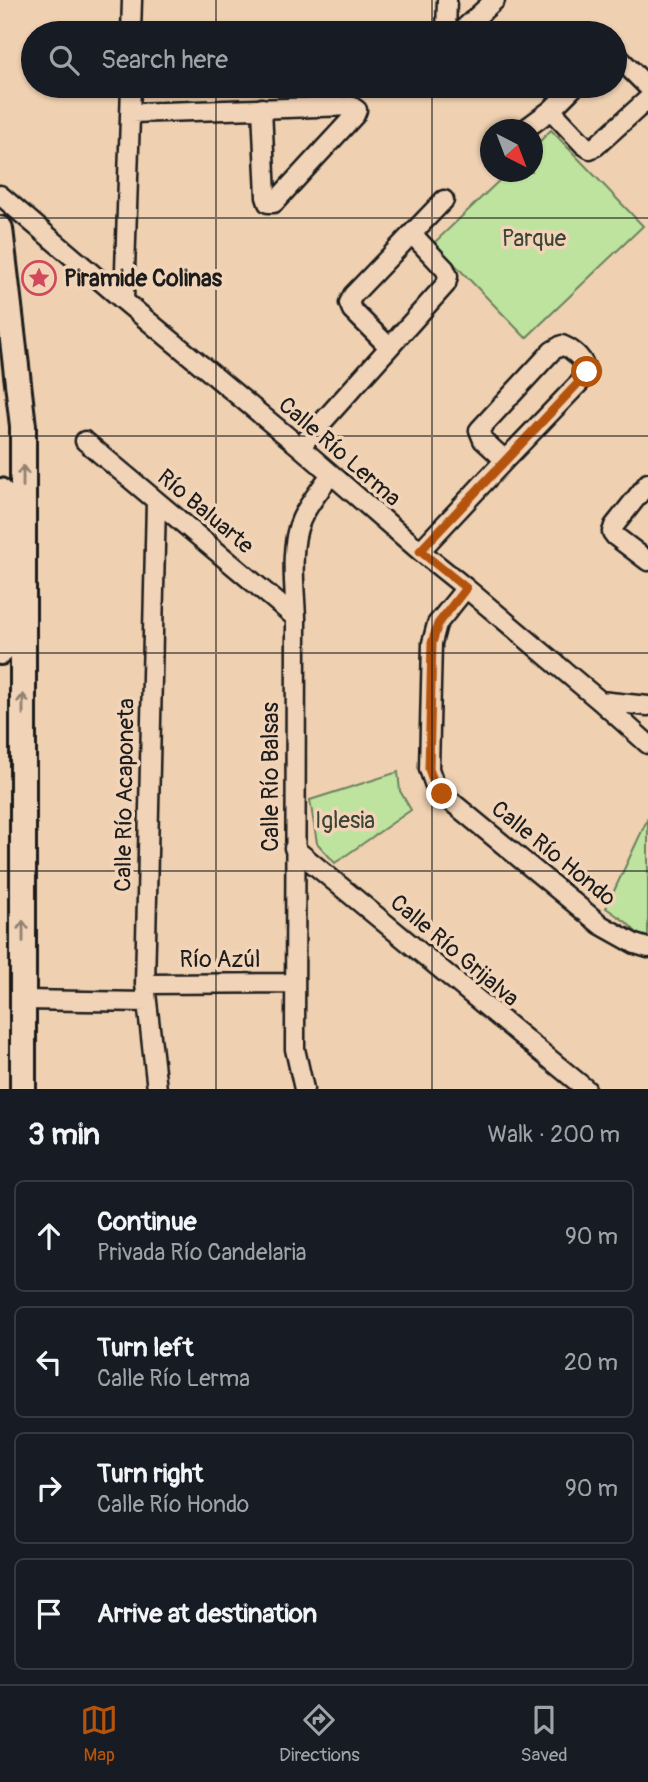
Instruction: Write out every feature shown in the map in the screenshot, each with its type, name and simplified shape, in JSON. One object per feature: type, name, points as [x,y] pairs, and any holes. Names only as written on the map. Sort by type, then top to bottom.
[{"type":"main road","points":[[0,229],[23,426],[23,1089]]},
{"type":"main road","points":[[0,491],[0,652]]},
{"type":"main road","points":[[23,1062],[34,1089]]},
{"type":"street","points":[[131,21],[132,0]]},
{"type":"street","points":[[446,21],[447,0]]},
{"type":"street","points":[[473,21],[495,0]]},
{"type":"street","points":[[627,66],[648,87]]},
{"type":"street","points":[[124,301],[131,98]]},
{"type":"street","points":[[539,119],[563,98]]},
{"type":"street","points":[[551,110],[590,149],[648,99]]},
{"type":"street","points":[[131,113],[262,108],[351,106],[356,110],[355,115],[274,203],[268,203],[266,197],[262,108]]},
{"type":"street","name":"Calle Río Lerma","points":[[0,195],[648,744]]},
{"type":"street","points":[[388,347],[352,310],[349,303],[353,295],[444,200]]},
{"type":"street","points":[[300,447],[446,284],[446,269],[412,234]]},
{"type":"street","points":[[420,551],[583,378],[587,372],[584,363],[570,349],[562,345],[552,351],[479,430],[483,440],[505,460]]},
{"type":"street","name":"Río Baluarte","points":[[85,442],[296,618]]},
{"type":"street","name":"Calle Río Balsas","points":[[304,1089],[295,1049],[294,548],[301,519],[331,474]]},
{"type":"street","points":[[648,483],[612,532],[648,561]]},
{"type":"street","name":"Calle Río Acaponeta","points":[[156,501],[145,984],[156,1089]]},
{"type":"street","name":"Calle Río Hondo","points":[[466,588],[438,624],[432,643],[429,769],[434,783],[442,794],[601,925],[635,944],[648,947]]},
{"type":"street","points":[[600,701],[648,706]]},
{"type":"street","name":"Calle Río Grijalva","points":[[294,848],[586,1089]]},
{"type":"street","name":"Río Azúl","points":[[145,984],[295,983]]},
{"type":"street","points":[[23,1000],[147,1002]]},
{"type":"green space","name":"Parque","points":[[551,130],[643,226],[526,338],[434,243],[498,182],[543,182],[543,138]]},
{"type":"green space","name":"Iglesia","points":[[398,772],[400,791],[411,810],[335,863],[317,843],[310,800]]},
{"type":"green space","points":[[648,818],[648,944],[626,922],[606,908]]},
{"type":"place","name":"Piramide Colinas","points":[[39,278]]},
{"type":"route","points":[[442,794],[429,769],[432,643],[438,624],[466,588],[420,551],[587,372]]}]
